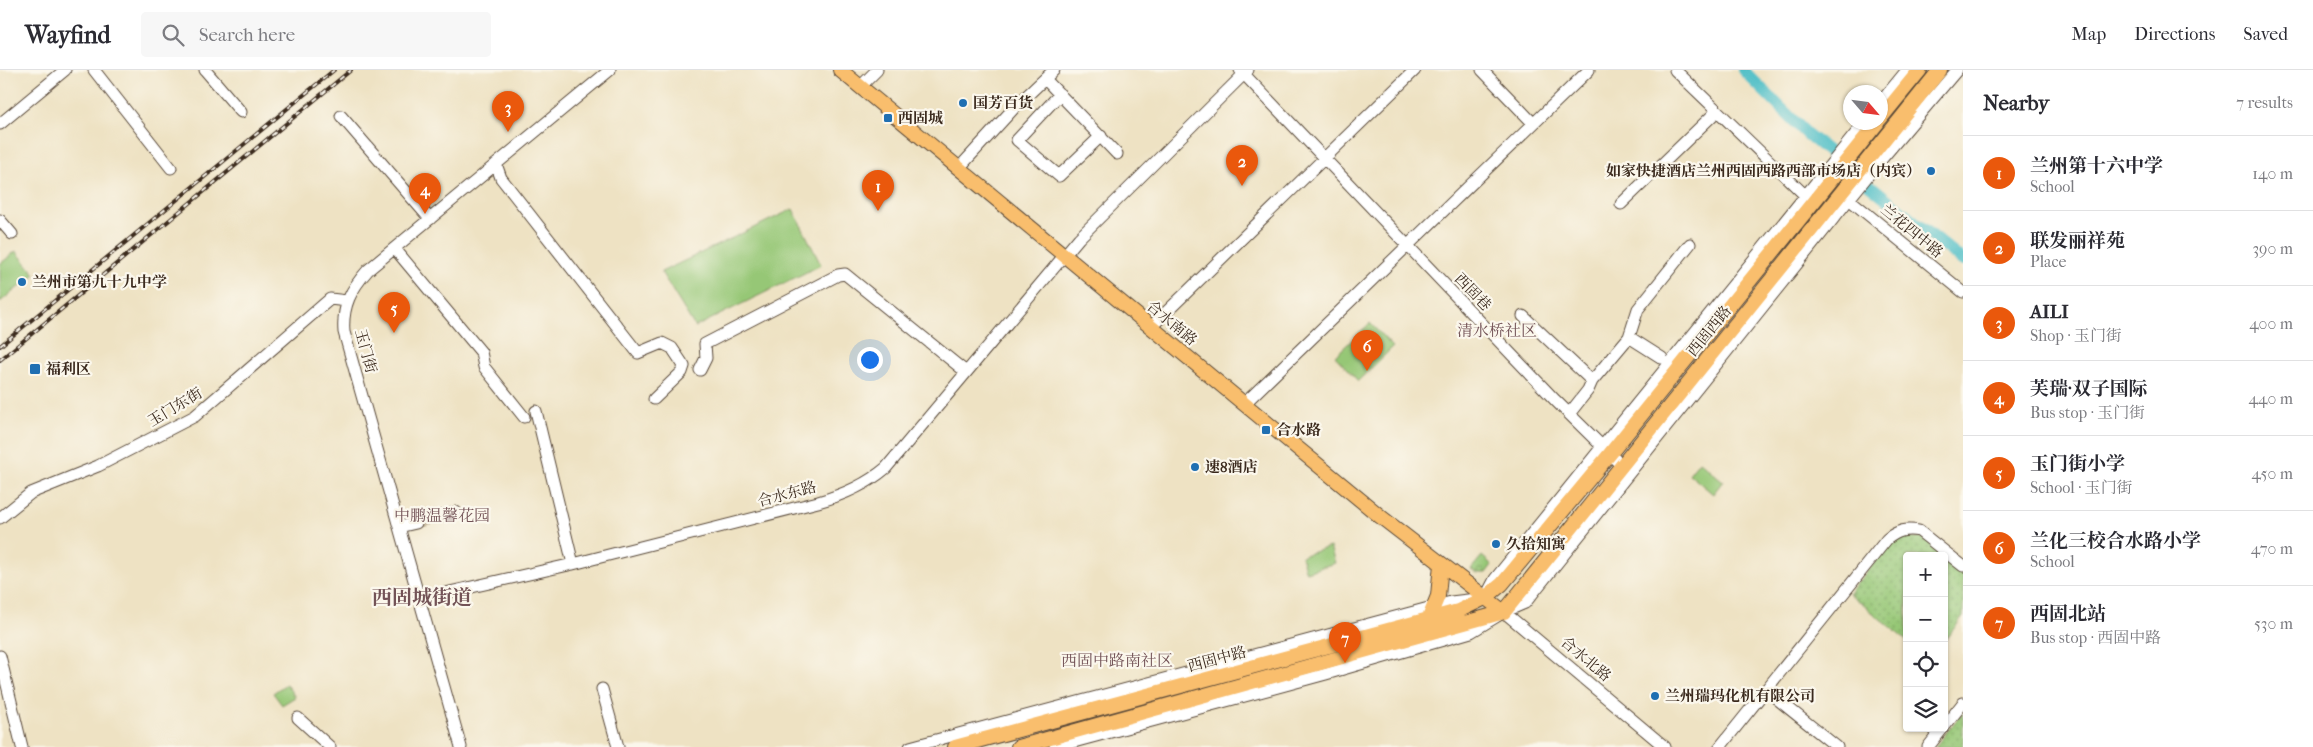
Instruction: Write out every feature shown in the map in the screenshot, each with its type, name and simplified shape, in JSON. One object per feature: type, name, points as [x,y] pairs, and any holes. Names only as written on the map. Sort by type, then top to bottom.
[{"type":"main road","name":"合水南路","points":[[840,70],[1381,517],[1485,598]]},
{"type":"main road","points":[[1888,110],[1920,70]]},
{"type":"main road","name":"西固西路","points":[[1504,612],[1621,465],[1848,193],[1940,70]]},
{"type":"main road","name":"西固西路","points":[[1485,598],[1502,584],[1606,451],[1850,149],[1870,130]]},
{"type":"main road","points":[[1432,612],[1441,564]]},
{"type":"main road","name":"合水北路","points":[[1485,598],[1504,612]]},
{"type":"main road","name":"西固中路","points":[[956,747],[1209,678],[1432,612],[1458,611],[1485,598]]},
{"type":"main road","points":[[1018,747],[1504,612]]},
{"type":"main road","points":[[1209,678],[1214,694]]},
{"type":"street","points":[[0,124],[66,70]]},
{"type":"street","points":[[94,70],[171,168]]},
{"type":"street","points":[[205,70],[241,112]]},
{"type":"street","name":"玉门街","points":[[461,747],[344,332],[343,319],[347,301],[358,282],[395,248],[610,70]]},
{"type":"street","points":[[860,87],[877,70]]},
{"type":"street","points":[[960,168],[1015,107],[1054,70]]},
{"type":"street","points":[[1152,327],[1415,70]]},
{"type":"street","points":[[1482,70],[1533,123]]},
{"type":"street","points":[[1244,404],[1589,70]]},
{"type":"street","points":[[1675,70],[1810,200]]},
{"type":"street","points":[[1888,93],[1907,70]]},
{"type":"street","points":[[1870,165],[1957,70]]},
{"type":"street","name":"西固巷","points":[[1244,71],[1569,414],[1621,465]]},
{"type":"street","name":"合水东路","points":[[419,599],[573,564],[818,502],[851,490],[876,476],[886,468],[1064,255],[1244,71]]},
{"type":"street","points":[[1045,79],[1117,154]]},
{"type":"street","points":[[1060,94],[1018,140],[1059,176],[1101,136]]},
{"type":"street","points":[[1621,204],[1717,111]]},
{"type":"street","points":[[341,116],[430,219]]},
{"type":"street","points":[[1850,149],[1861,130]]},
{"type":"street","points":[[496,164],[501,178],[638,353],[662,343],[672,348],[684,366],[682,372],[654,399]]},
{"type":"street","points":[[1055,747],[1326,674],[1471,632],[1504,612],[1525,603],[1848,193]]},
{"type":"street","name":"兰花四中路","points":[[1848,193],[1963,292]]},
{"type":"street","points":[[0,220],[12,234]]},
{"type":"street","points":[[1569,414],[1588,390],[1592,381],[1629,337],[1638,309],[1690,244]]},
{"type":"street","points":[[395,248],[481,352],[484,367],[524,417]]},
{"type":"street","points":[[700,370],[706,358],[705,344],[845,274],[966,372]]},
{"type":"street","name":"玉门东街","points":[[0,518],[32,493],[98,466],[195,416],[330,299],[347,301]]},
{"type":"street","points":[[1523,316],[1592,381]]},
{"type":"street","points":[[1629,337],[1662,358]]},
{"type":"street","points":[[536,411],[573,564]]},
{"type":"street","points":[[437,517],[456,512]]},
{"type":"street","points":[[399,527],[416,523]]},
{"type":"street","points":[[1720,747],[1888,539],[1896,532],[1912,529],[1919,531],[1963,566]]},
{"type":"street","points":[[910,747],[1432,612]]},
{"type":"street","name":"合水北路","points":[[1504,612],[1665,747]]},
{"type":"street","points":[[0,656],[22,747]]},
{"type":"street","points":[[602,689],[618,747]]},
{"type":"street","points":[[1766,690],[1837,747]]},
{"type":"street","points":[[1948,722],[1963,704]]},
{"type":"street","points":[[298,718],[330,747]]},
{"type":"street","points":[[1928,747],[1940,732]]},
{"type":"green space","points":[[793,209],[821,265],[695,327],[661,272]]},
{"type":"green space","points":[[16,251],[35,274],[0,302],[0,264]]},
{"type":"green space","points":[[1370,323],[1393,347],[1358,381],[1335,356]]},
{"type":"green space","points":[[1699,461],[1723,481],[1713,494],[1689,474]]},
{"type":"green space","points":[[1904,536],[1926,539],[1942,552],[1903,552],[1903,638],[1849,593],[1894,539]]},
{"type":"green space","points":[[1330,547],[1335,563],[1306,572],[1301,556]]},
{"type":"green space","points":[[1482,556],[1492,565],[1486,573],[1477,573],[1471,569]]},
{"type":"green space","points":[[1948,557],[1963,570],[1963,617],[1948,636]]},
{"type":"green space","points":[[286,684],[295,697],[282,705],[273,693]]},
{"type":"green space","points":[[1963,712],[1963,747],[1935,747]]},
{"type":"waterway","points":[[1743,70],[1807,134],[1963,261]]},
{"type":"tunnel","points":[[416,523],[437,517]]},
{"type":"railway","points":[[0,346],[334,70]]},
{"type":"railway","points":[[0,360],[351,70]]},
{"type":"place","name":"国芳百货","points":[[963,103]]},
{"type":"place","name":"西固城","points":[[888,118]]},
{"type":"place","name":"AILI","points":[[508,132]]},
{"type":"place","name":"如家快捷酒店兰州西固西路西部市场店（内宾）","points":[[1931,171]]},
{"type":"place","name":"联发丽祥苑","points":[[1242,186]]},
{"type":"place","name":"兰州第十六中学","points":[[878,211]]},
{"type":"place","name":"芙瑞·双子国际","points":[[425,214]]},
{"type":"place","name":"兰州市第九十九中学","points":[[22,282]]},
{"type":"place","name":"玉门街小学","points":[[394,333]]},
{"type":"place","name":"福利区","points":[[35,369]]},
{"type":"place","name":"兰化三校合水路小学","points":[[1367,371]]},
{"type":"place","name":"合水路","points":[[1266,430]]},
{"type":"place","name":"速8酒店","points":[[1195,467]]},
{"type":"place","name":"久拾知寓","points":[[1496,544]]},
{"type":"place","name":"西固北站","points":[[1345,663]]},
{"type":"place","name":"兰州瑞玛化机有限公司","points":[[1655,696]]},
{"type":"district","name":"清水桥社区","points":[[1497,330]]},
{"type":"district","name":"中鹏温馨花园","points":[[442,515]]},
{"type":"district","name":"西固城街道","points":[[422,597]]},
{"type":"district","name":"西固中路南社区","points":[[1117,660]]}]
